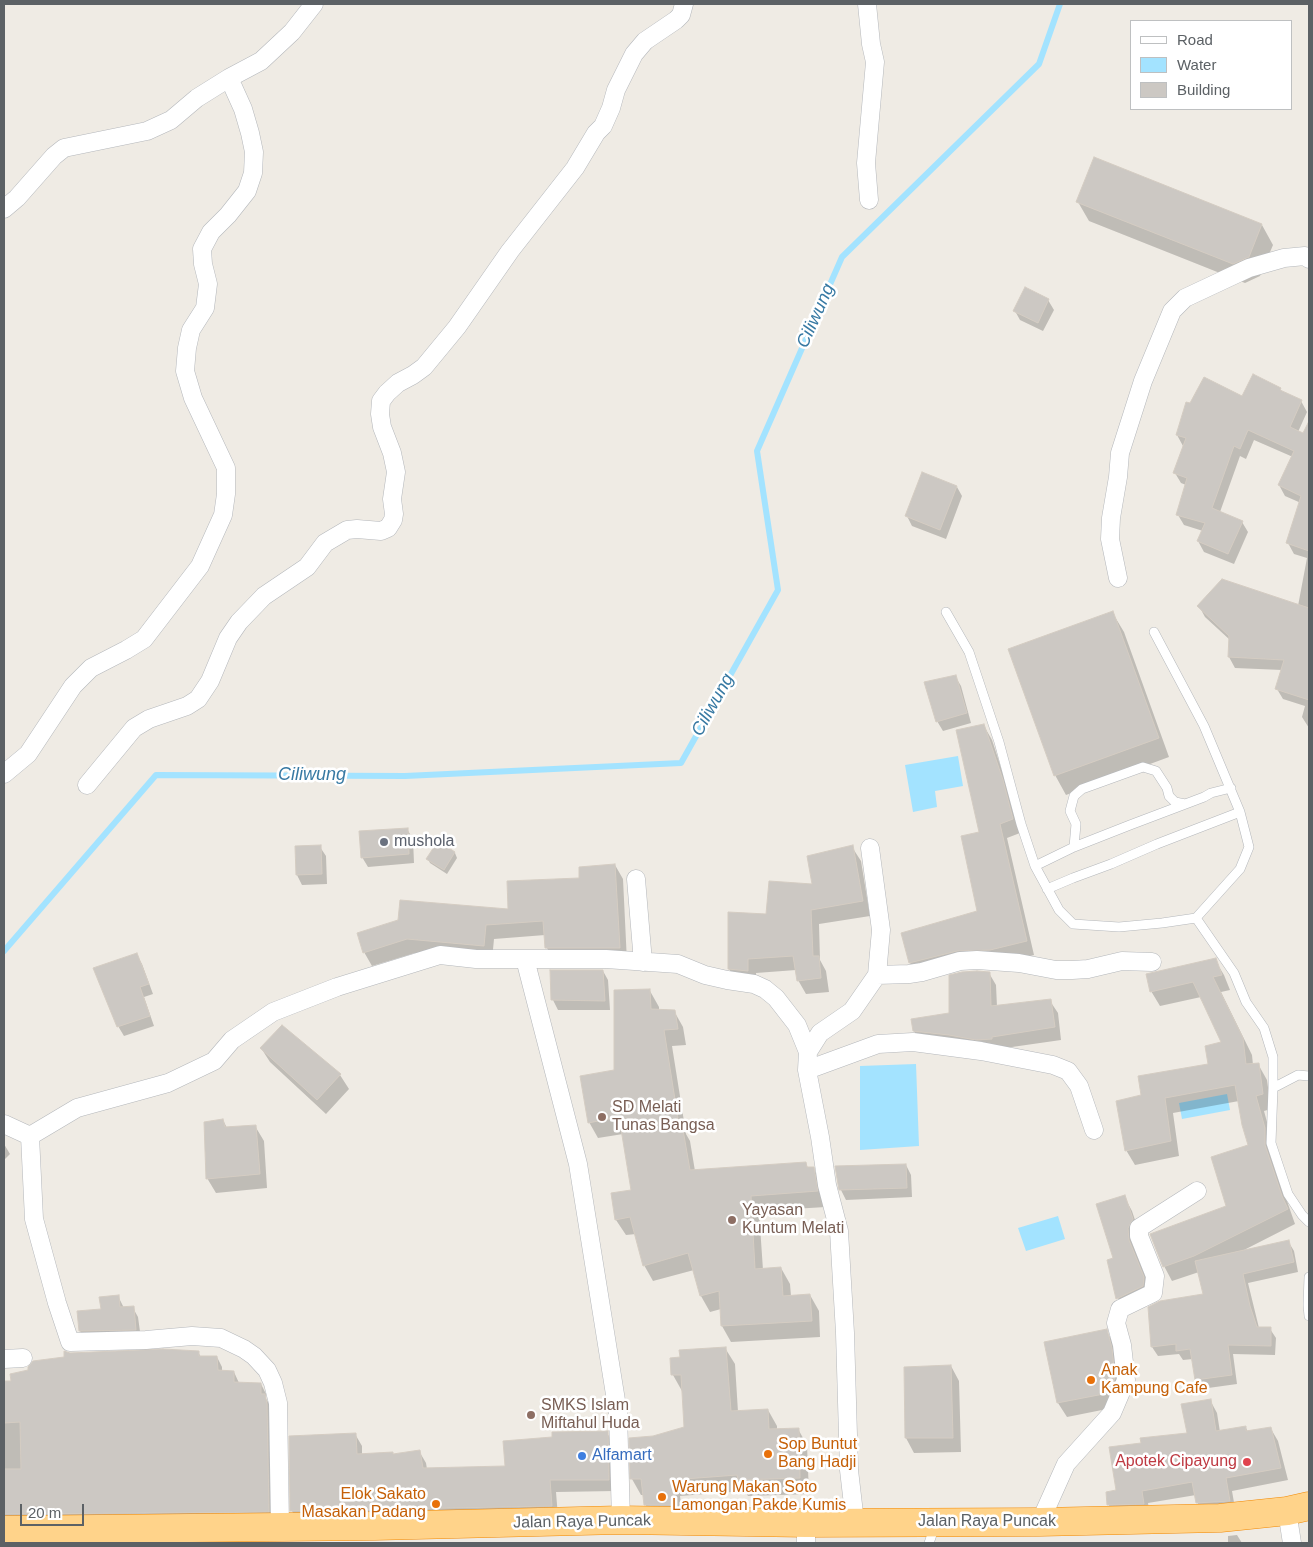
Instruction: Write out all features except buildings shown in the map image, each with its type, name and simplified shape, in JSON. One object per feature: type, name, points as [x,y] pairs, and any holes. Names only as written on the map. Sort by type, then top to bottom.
[{"type":"highway","name":"Jalan Raya Puncak","points":[[4,1530],[223,1535],[280,1526],[375,1526],[621,1520],[806,1533],[855,1522],[932,1533],[1040,1522],[1220,1518],[1298,1508]]},
{"type":"street","points":[[4,209],[17,198],[54,156],[64,148],[147,131],[171,120],[198,98],[228,78],[261,61],[292,32],[314,4]]},
{"type":"street","points":[[87,785],[134,728],[150,719],[187,706],[198,699],[210,681],[228,638],[239,622],[264,596],[307,567],[325,543],[346,530],[381,531],[388,528],[394,514],[392,498],[396,472],[392,453],[382,427],[381,401],[398,383],[424,367],[457,327],[510,251],[575,168],[596,133],[603,126],[608,117],[616,90],[634,54],[645,41],[681,15],[684,4]]},
{"type":"street","points":[[867,4],[871,44],[875,62],[866,163],[869,200]]},
{"type":"street","points":[[4,774],[28,754],[73,686],[90,668],[126,650],[144,638],[200,566],[223,515],[226,494],[226,468],[193,398],[185,371],[191,330],[205,308],[208,284],[202,264],[202,249],[211,232],[228,215],[247,191],[253,173],[254,152],[250,133],[243,109],[228,78]]},
{"type":"street","points":[[1118,578],[1110,540],[1111,518],[1120,453],[1144,381],[1172,311],[1184,298],[1249,268],[1284,258],[1305,256],[1309,259]]},
{"type":"street","points":[[808,1052],[820,1033],[852,1011],[877,975],[881,930],[870,848]]},
{"type":"street","points":[[636,879],[643,962]]},
{"type":"street","points":[[30,1136],[77,1108],[168,1083],[214,1061],[232,1040],[273,1012],[337,987],[440,955],[476,959],[606,959],[678,964],[705,975],[754,984],[765,989],[776,998],[797,1025],[808,1052],[807,1070],[827,1185],[839,1231],[845,1334],[849,1470],[855,1522]]},
{"type":"street","points":[[525,959],[578,1164],[618,1413],[621,1520]]},
{"type":"street","points":[[877,975],[909,974],[960,961],[977,960],[1018,963],[1056,970],[1088,969],[1122,961],[1152,962]]},
{"type":"street","points":[[807,1070],[878,1044],[913,1042],[980,1051],[1053,1064],[1068,1071],[1079,1086],[1094,1130]]},
{"type":"street","points":[[4,1124],[30,1136]]},
{"type":"street","points":[[30,1136],[34,1219],[57,1303],[70,1342],[202,1336],[222,1338],[254,1356],[267,1370],[273,1382],[278,1404],[280,1526]]},
{"type":"street","points":[[1040,1522],[1066,1464],[1112,1413],[1126,1380],[1122,1345],[1116,1323],[1120,1309],[1153,1293],[1155,1276],[1139,1236],[1139,1228],[1197,1191]]},
{"type":"street","points":[[4,1359],[23,1358]]},
{"type":"street","points":[[1292,1543],[1298,1508]]},
{"type":"lane","points":[[946,612],[969,652],[999,742],[1021,824],[1035,866],[1058,910],[1073,924],[1119,927],[1162,924],[1196,918],[1240,869],[1249,847],[1240,812],[1204,726],[1154,632]]},
{"type":"lane","points":[[1074,847],[1076,824],[1070,811],[1074,796],[1082,789],[1143,767],[1156,771],[1167,788],[1169,796],[1175,802],[1186,804]]},
{"type":"lane","points":[[1035,866],[1074,847],[1130,824],[1211,793],[1231,788]]},
{"type":"lane","points":[[1047,889],[1240,812]]},
{"type":"lane","points":[[1196,918],[1234,973],[1246,1002],[1264,1028],[1273,1057],[1271,1143],[1288,1194],[1309,1222]]},
{"type":"lane","points":[[1273,1088],[1298,1075],[1309,1076]]},
{"type":"lane","points":[[1309,1277],[1309,1316]]},
{"type":"water","points":[[958,756],[963,786],[935,791],[937,807],[913,812],[905,765]]},
{"type":"water","points":[[916,1064],[919,1146],[860,1150],[860,1066]]},
{"type":"water","points":[[1227,1094],[1230,1110],[1182,1119],[1179,1103]]},
{"type":"water","points":[[1058,1216],[1065,1239],[1026,1251],[1018,1228]]},
{"type":"waterway","name":"Ciliwung","points":[[4,951],[156,775],[405,776],[681,763],[778,590],[757,451],[842,257],[1039,64],[1060,4]]},
{"type":"place","name":"mushola","points":[[384,842]]},
{"type":"place","name":"SD Melati Tunas Bangsa","points":[[602,1117]]},
{"type":"place","name":"Yayasan Kuntum Melati","points":[[732,1220]]},
{"type":"place","name":"Anak Kampung Cafe","points":[[1091,1380]]},
{"type":"place","name":"SMKS Islam Miftahul Huda","points":[[531,1415]]},
{"type":"place","name":"Sop Buntut Bang Hadji","points":[[768,1454]]},
{"type":"place","name":"Alfamart","points":[[582,1456]]},
{"type":"place","name":"Apotek Cipayung","points":[[1247,1462]]},
{"type":"place","name":"Warung Makan Soto Lamongan Pakde Kumis","points":[[662,1497]]},
{"type":"place","name":"Elok Sakato Masakan Padang","points":[[436,1504]]}]
